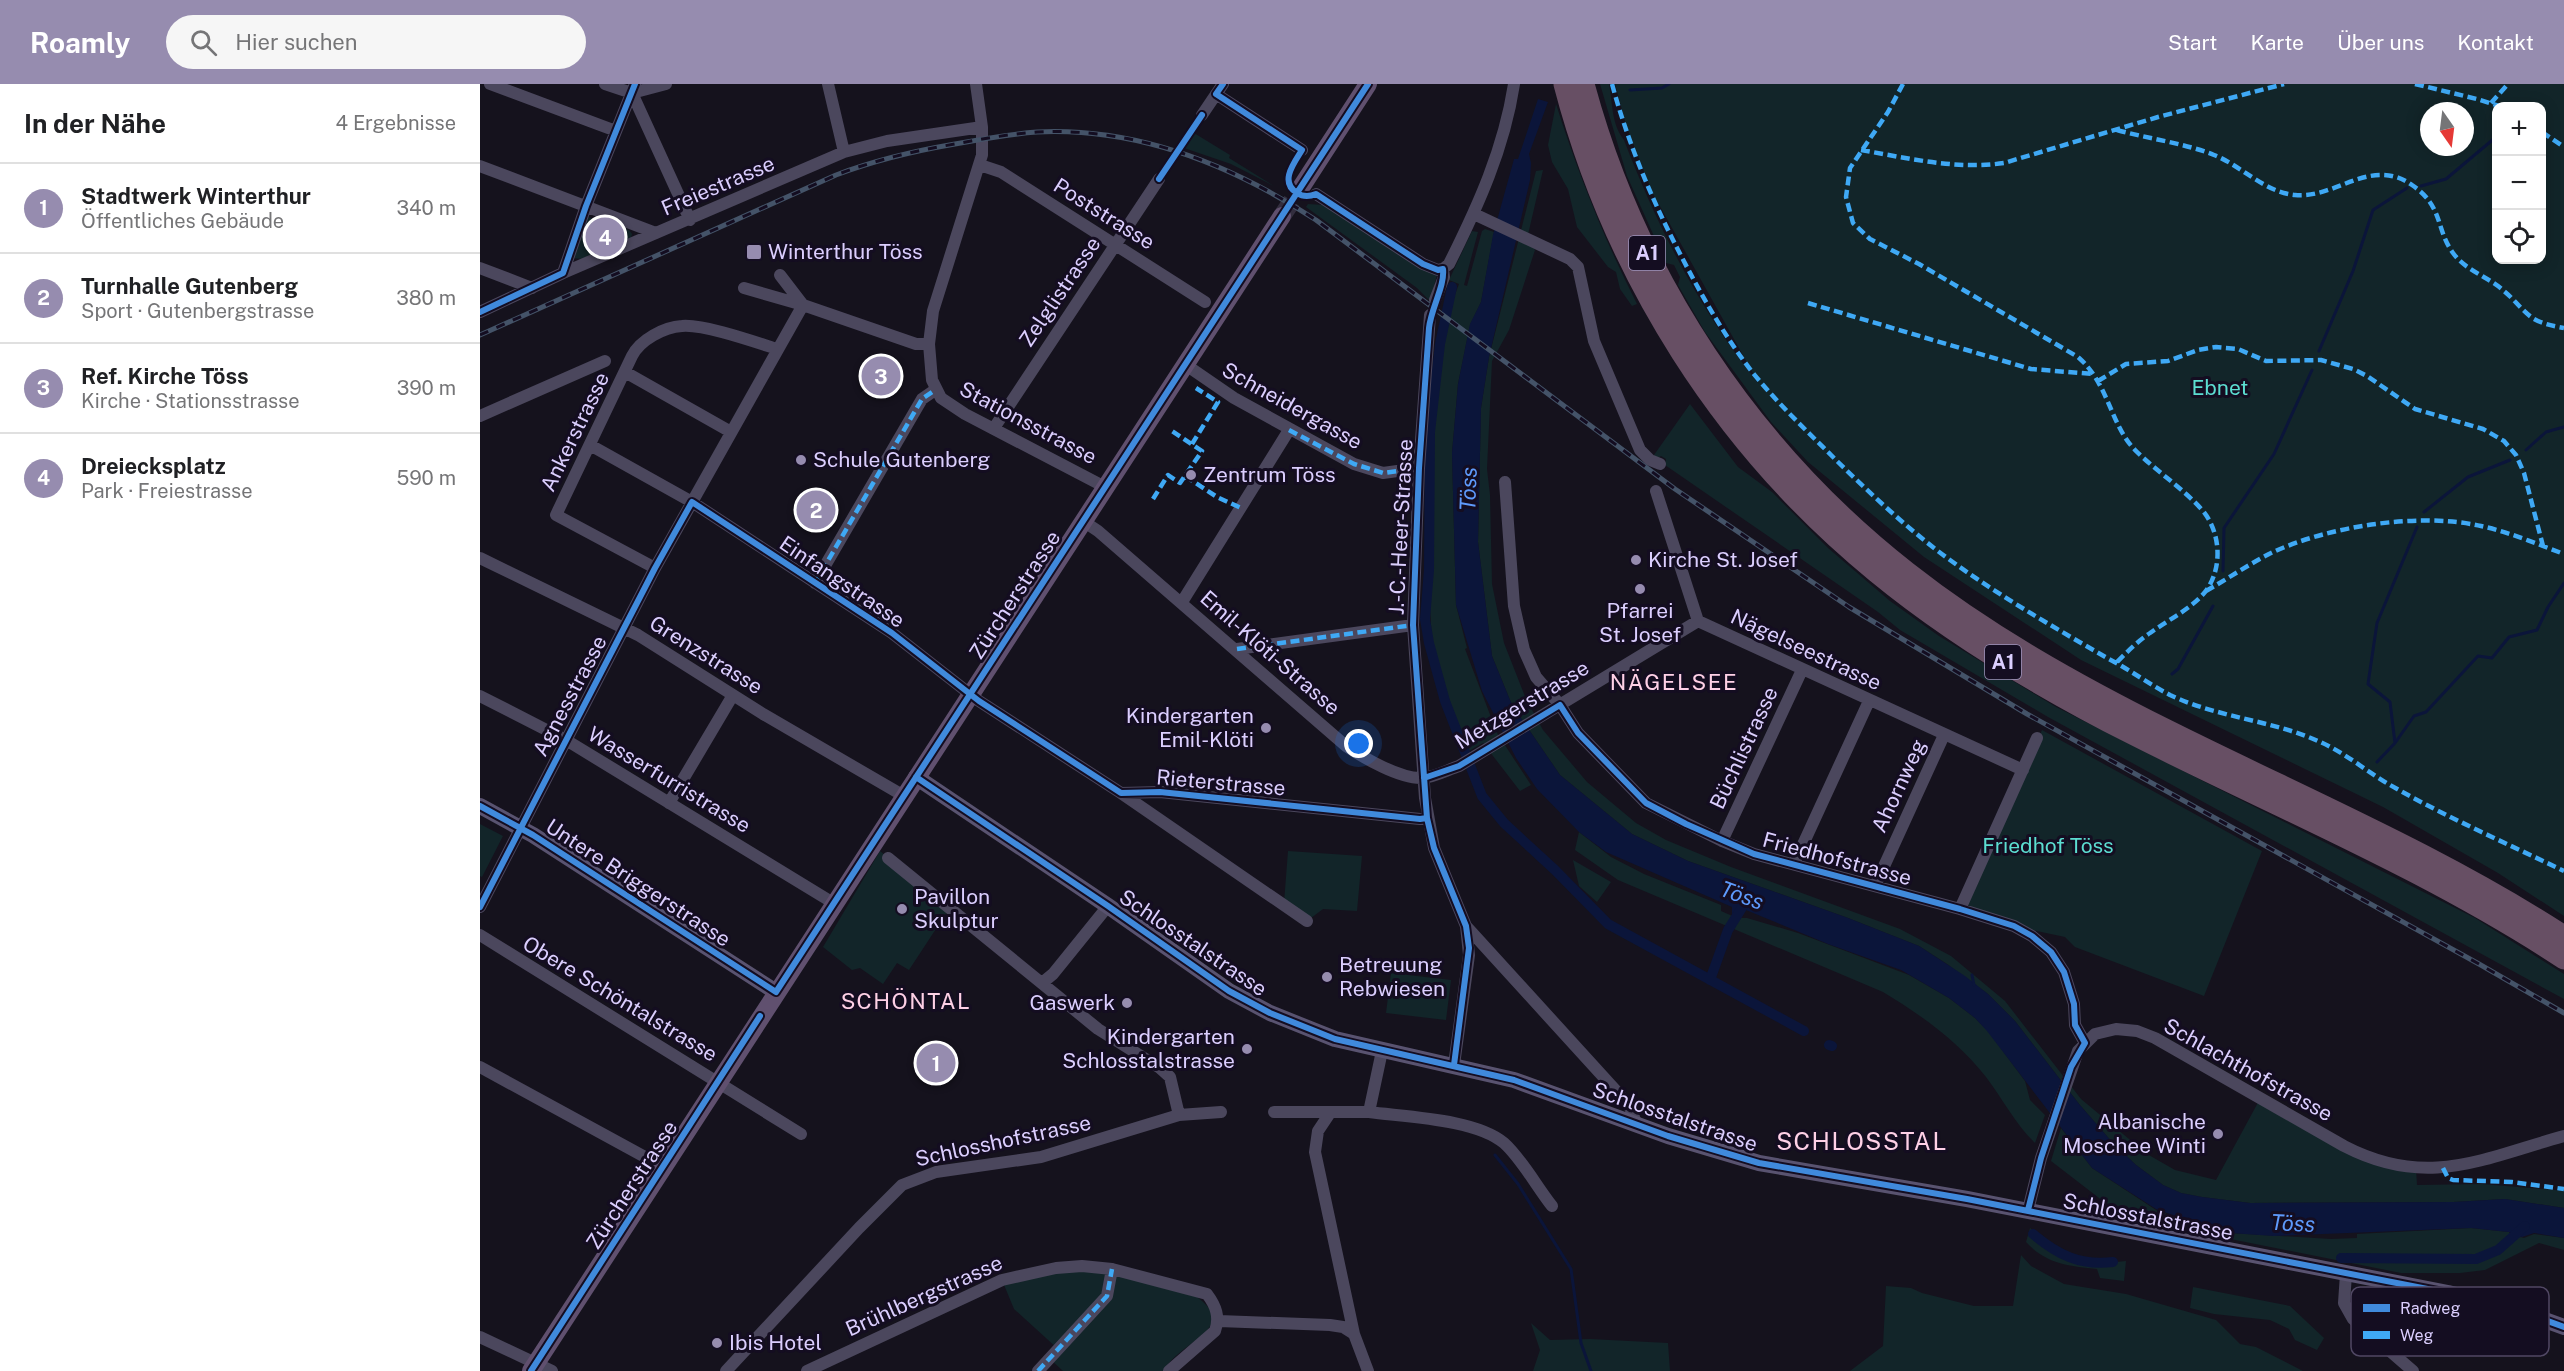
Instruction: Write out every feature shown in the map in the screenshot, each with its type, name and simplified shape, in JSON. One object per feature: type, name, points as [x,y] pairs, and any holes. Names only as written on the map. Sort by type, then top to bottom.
[{"type":"highway","name":"A1","points":[[1564,84],[1601,199],[1636,274],[1676,346],[1712,399],[1758,457],[1795,498],[1855,555],[1942,623],[2060,695],[2157,747],[2422,877],[2495,916],[2564,959]]},
{"type":"highway","name":"A1","points":[[1584,84],[1606,156],[1630,216],[1661,281],[1693,335],[1723,380],[1773,444],[1809,485],[1868,540],[1954,607],[2046,665],[2158,725],[2415,851],[2564,936]]},
{"type":"main road","points":[[1308,192],[1368,84]]},
{"type":"main road","name":"Zürcherstrasse","points":[[540,1368],[662,1169],[970,694],[1105,487],[1191,369],[1282,216]]},
{"type":"main road","name":"Schlosstalstrasse","points":[[916,777],[1108,906],[1229,991],[1270,1013],[1335,1039],[1483,1071],[1553,1092],[1699,1147],[1759,1163],[2028,1210],[2412,1287]]},
{"type":"main road","name":"Untere Briggerstrasse","points":[[480,807],[520,827],[776,992]]},
{"type":"main road","name":"Schlosstalstrasse","points":[[2549,1322],[2564,1327]]},
{"type":"street","points":[[490,84],[616,131]]},
{"type":"street","points":[[605,84],[633,88],[666,84]]},
{"type":"street","points":[[828,84],[844,152]]},
{"type":"street","name":"Stationsstrasse","points":[[976,84],[982,127],[980,165],[933,311],[929,344],[930,370],[935,390],[953,407],[1105,487]]},
{"type":"street","points":[[1308,192],[1424,264],[1438,270],[1443,269],[1449,264],[1480,216],[1503,139],[1514,84]]},
{"type":"street","points":[[562,273],[633,88]]},
{"type":"street","points":[[633,88],[690,220]]},
{"type":"street","points":[[1202,115],[1219,89],[1302,150]]},
{"type":"street","name":"Freiestrasse","points":[[480,312],[562,273],[844,152],[887,141],[982,127]]},
{"type":"street","name":"Poststrasse","points":[[980,165],[1000,172],[1205,302]]},
{"type":"street","points":[[480,166],[656,233]]},
{"type":"street","name":"Zelglistrasse","points":[[994,428],[1159,179]]},
{"type":"street","points":[[1480,216],[1570,259],[1578,267],[1594,341],[1640,450],[1650,460],[1660,464]]},
{"type":"street","points":[[480,268],[532,288]]},
{"type":"street","points":[[1435,300],[1444,277],[1443,269]]},
{"type":"street","points":[[780,275],[803,305]]},
{"type":"street","points":[[744,288],[803,305],[916,344],[929,344]]},
{"type":"street","name":"Agnesstrasse","points":[[480,907],[655,568],[803,305]]},
{"type":"street","name":"J.-C.-Heer-Strasse","points":[[1424,778],[1413,625],[1419,468],[1430,315]]},
{"type":"street","points":[[625,372],[641,342],[679,326],[736,336],[777,349]]},
{"type":"street","points":[[480,416],[605,361]]},
{"type":"street","name":"Schneidergasse","points":[[1191,369],[1234,398],[1354,464],[1383,473],[1419,468]]},
{"type":"street","name":"Ankerstrasse","points":[[655,568],[556,515],[625,372],[731,432]]},
{"type":"street","points":[[815,583],[922,399],[935,390]]},
{"type":"street","points":[[1182,602],[1289,430]]},
{"type":"street","name":"Einfangstrasse","points":[[590,445],[692,502],[892,633],[970,694]]},
{"type":"street","name":"Friedhofstrasse","points":[[1505,482],[1514,606],[1524,650],[1554,708],[1646,803],[1722,841],[1754,854],[1960,909],[2014,926],[2032,936],[2051,952],[2064,972],[2070,988],[2075,1025],[2085,1043]]},
{"type":"street","name":"Nägelseestrasse","points":[[1656,491],[1698,621],[2023,770]]},
{"type":"street","name":"Emil-Klöti-Strasse","points":[[1083,521],[1182,602],[1347,746],[1368,760],[1410,776],[1424,778]]},
{"type":"street","name":"Grenzstrasse","points":[[480,558],[625,628],[904,796]]},
{"type":"street","name":"Metzgerstrasse","points":[[1424,778],[1459,766],[1698,621]]},
{"type":"street","points":[[1237,649],[1413,625]]},
{"type":"street","name":"Büchlistrasse","points":[[1722,841],[1802,670]]},
{"type":"street","points":[[970,694],[1307,921]]},
{"type":"street","points":[[669,803],[733,695]]},
{"type":"street","name":"Wasserfurristrasse","points":[[480,696],[566,740],[835,904]]},
{"type":"street","points":[[1794,864],[1869,701]]},
{"type":"street","name":"Ahornweg","points":[[1875,886],[1944,735]]},
{"type":"street","points":[[1960,909],[2037,738]]},
{"type":"street","points":[[1424,778],[1427,818],[1434,848],[1466,926],[1469,955],[1454,1065]]},
{"type":"street","name":"Rieterstrasse","points":[[1121,794],[1160,792],[1427,818]]},
{"type":"street","points":[[888,858],[1098,1029],[1160,1068],[1170,1077],[1179,1115]]},
{"type":"street","points":[[1042,983],[1053,974],[1108,906]]},
{"type":"street","points":[[1466,926],[1629,1105],[1635,1114],[1637,1125]]},
{"type":"street","name":"Obere Schöntalstrasse","points":[[480,935],[801,1134]]},
{"type":"street","name":"Schlachthofstrasse","points":[[2085,1043],[2095,1034],[2116,1029],[2155,1038],[2354,1151],[2378,1161],[2407,1168],[2453,1167],[2564,1136]]},
{"type":"street","points":[[2028,1210],[2046,1143],[2071,1067],[2085,1043]]},
{"type":"street","points":[[1370,1112],[1382,1051]]},
{"type":"street","points":[[480,1066],[645,1157],[662,1169]]},
{"type":"street","name":"Schlosshofstrasse","points":[[726,1371],[902,1185],[936,1172],[1041,1157],[1179,1115],[1221,1112]]},
{"type":"street","points":[[1274,1112],[1370,1112],[1473,1127],[1490,1133],[1506,1145],[1552,1206]]},
{"type":"street","points":[[1330,1113],[1318,1131],[1315,1152],[1354,1334],[1368,1371]]},
{"type":"street","name":"Brühlbergstrasse","points":[[807,1371],[1002,1280],[1056,1268],[1082,1266],[1112,1269],[1207,1294],[1213,1302],[1219,1321]]},
{"type":"street","points":[[1038,1371],[1107,1296],[1112,1269]]},
{"type":"street","points":[[2346,1274],[2344,1303],[2351,1315]]},
{"type":"street","points":[[1169,1371],[1187,1354],[1208,1340],[1219,1321],[1330,1325],[1343,1327],[1354,1334]]},
{"type":"street","points":[[480,1337],[540,1368]]},
{"type":"street","points":[[2396,1356],[2413,1371]]},
{"type":"green space","name":"Ebnet","points":[[1600,84],[1609,84],[1617,127],[1682,268],[1718,328],[1759,384],[1652,192],[1626,125],[1615,84],[2564,84],[2564,916],[2498,873],[2383,807],[2081,660],[1924,557],[1808,462],[1771,422],[1705,332],[1678,285],[1680,277],[1674,265],[1666,263],[1627,176]]},
{"type":"green space","points":[[1556,104],[1592,206],[1637,304],[1632,306],[1620,289],[1616,272],[1608,267],[1577,227],[1568,189],[1552,162],[1548,145]]},
{"type":"green space","points":[[1194,133],[1274,186],[1231,164],[1184,148]]},
{"type":"green space","points":[[1543,170],[1527,239],[1535,250],[1509,330],[1492,361],[1487,469],[1490,495],[1492,584],[1504,643],[1526,699],[1543,730],[1587,782],[1636,823],[1666,840],[1731,867],[1900,929],[1951,956],[2005,1001],[2081,1099],[2147,1154],[2175,1170],[2216,1180],[2261,1097],[2344,1146],[2416,1169],[2417,1185],[2482,1184],[2564,1191],[2564,1208],[2505,1199],[2454,1202],[2250,1203],[2181,1193],[2163,1185],[2136,1165],[2112,1142],[2079,1104],[2015,1021],[1988,994],[1947,964],[1919,946],[1688,861],[1632,834],[1560,775],[1512,705],[1492,656],[1478,542],[1481,408],[1489,357],[1536,171]]},
{"type":"green space","points":[[1308,204],[1323,205],[1437,275],[1430,301],[1417,288],[1306,207]]},
{"type":"green space","points":[[588,217],[629,230],[632,234],[631,238],[583,259],[572,258]]},
{"type":"green space","points":[[1485,229],[1494,232],[1481,302],[1470,325],[1458,384],[1452,453],[1456,605],[1467,648],[1465,649],[1497,733],[1531,785],[1520,791],[1483,743],[1469,751],[1451,705],[1432,642],[1430,607],[1433,533],[1432,431],[1445,321],[1459,284],[1449,280],[1472,231],[1478,232],[1464,285],[1467,286],[1482,231]]},
{"type":"green space","points":[[1690,404],[1738,467],[1772,492],[1828,548],[1890,601],[1939,636],[2056,707],[2475,918],[2564,974],[2564,999],[2048,717],[1900,630],[1878,612],[1665,465],[1666,459],[1661,456],[1656,459],[1654,455]]},
{"type":"green space","name":"Friedhof Töss","points":[[2042,730],[2262,851],[2204,996],[2075,947],[2065,937],[2014,926],[1960,909]]},
{"type":"green space","points":[[480,824],[503,836],[482,877],[480,876]]},
{"type":"green space","points":[[1579,832],[1611,857],[1644,874],[1721,905],[1721,911],[1737,918],[1747,918],[1798,933],[1909,975],[1949,998],[1988,1031],[2025,1081],[2030,1100],[2045,1115],[2035,1143],[1975,1064],[1951,1040],[1911,1010],[1883,992],[1618,880],[1575,850]]},
{"type":"green space","points":[[880,851],[949,909],[909,970],[897,963],[883,984],[860,968],[852,970],[823,947]]},
{"type":"green space","points":[[1288,851],[1362,856],[1357,911],[1323,909],[1307,921],[1284,903]]},
{"type":"green space","points":[[1573,860],[1611,882],[1597,902],[1579,886]]},
{"type":"green space","points":[[1391,973],[1451,980],[1446,1020],[1386,1013]]},
{"type":"green space","points":[[2061,1128],[2092,1168],[2156,1210],[2203,1227],[2230,1233],[2331,1239],[2357,1238],[2357,1234],[2471,1228],[2509,1232],[2524,1238],[2534,1234],[2564,1238],[2564,1250],[2539,1243],[2485,1270],[2460,1273],[2401,1273],[2125,1218],[2051,1161]]},
{"type":"green space","points":[[2030,1228],[2034,1231],[2033,1235],[2044,1244],[2076,1260],[2098,1263],[2126,1261],[2124,1281],[2100,1278],[2097,1269],[2058,1263],[2042,1255],[2026,1242]]},
{"type":"green space","points":[[2021,1255],[2031,1266],[2064,1284],[2126,1294],[2216,1320],[2240,1344],[2256,1347],[2303,1371],[1850,1371],[1883,1346],[1886,1286],[1911,1288],[1974,1306],[2013,1306]]},
{"type":"green space","points":[[1082,1266],[1197,1297],[1212,1313],[1210,1326],[1205,1333],[1174,1357],[1163,1371],[1063,1371],[1050,1359],[1058,1349],[1014,1309],[1002,1280]]},
{"type":"green space","points":[[2193,1287],[2290,1306],[2324,1338],[2317,1350],[2295,1340],[2289,1329],[2270,1320],[2214,1314],[2190,1308]]},
{"type":"green space","points":[[1531,1323],[1550,1340],[1590,1339],[1668,1343],[1670,1371],[1533,1371],[1540,1350]]},
{"type":"water","name":"Töss","points":[[1538,99],[1548,102],[1529,154],[1530,180],[1489,357],[1481,408],[1478,542],[1492,656],[1512,705],[1560,775],[1632,834],[1688,861],[1919,946],[1965,976],[1988,994],[2015,1021],[2079,1104],[2112,1142],[2136,1165],[2163,1185],[2181,1193],[2250,1203],[2454,1202],[2505,1199],[2564,1208],[2564,1238],[2534,1233],[2522,1237],[2509,1232],[2471,1228],[2274,1236],[2230,1233],[2202,1226],[2156,1209],[2092,1168],[1987,1031],[1975,1018],[1949,998],[1901,970],[1828,944],[1746,910],[1737,918],[1732,916],[1732,907],[1606,852],[1579,832],[1537,789],[1516,758],[1482,691],[1456,605],[1452,453],[1458,384],[1470,324],[1481,302],[1493,235],[1514,159],[1518,159]]},
{"type":"waterway","points":[[1630,90],[1662,88],[1669,84]]},
{"type":"waterway","points":[[2421,186],[2446,179],[2492,140]]},
{"type":"waterway","points":[[2319,351],[2353,271],[2373,210],[2407,188]]},
{"type":"waterway","points":[[1452,287],[1440,344],[1430,432],[1429,570],[1425,619],[1429,643],[1445,701],[1482,796],[1504,823],[1555,870],[1608,924],[1804,1031]]},
{"type":"waterway","points":[[2223,571],[2224,528],[2274,454],[2312,370]]},
{"type":"waterway","points":[[2526,450],[2546,432],[2564,427]]},
{"type":"waterway","points":[[2424,512],[2468,477],[2510,460]]},
{"type":"waterway","points":[[2377,762],[2395,743],[2390,702],[2368,684],[2377,623],[2417,527]]},
{"type":"waterway","points":[[2395,743],[2414,716],[2426,712],[2478,656],[2492,658],[2509,637],[2537,630],[2548,607],[2564,583]]},
{"type":"waterway","points":[[2172,674],[2178,669],[2213,606]]},
{"type":"waterway","name":"Töss","points":[[1710,980],[1728,930],[1743,906]]},
{"type":"waterway","points":[[1972,975],[1974,985]]},
{"type":"waterway","points":[[1495,1155],[1518,1184],[1571,1269],[1581,1343],[1591,1371]]},
{"type":"waterway","points":[[2341,1258],[2476,1259],[2498,1250],[2525,1226]]},
{"type":"waterway","points":[[2033,1234],[2051,1248],[2070,1257],[2090,1262],[2113,1262]]},
{"type":"tunnel","points":[[1282,216],[1300,189]]},
{"type":"railway","points":[[480,335],[836,175],[895,156],[1037,132],[1075,132],[1112,136],[1148,143],[1183,154],[1251,182],[1316,220],[1675,489],[1849,607],[2027,714],[2564,1013]]},
{"type":"marked path","points":[[1612,84],[1627,132],[1655,202],[1695,282],[1735,348],[1753,373],[1794,419],[1865,488],[1921,537],[1969,574],[2008,599],[2170,695],[2207,709],[2282,728],[2318,741],[2411,797],[2564,871]]},
{"type":"marked path","points":[[1903,84],[1888,112],[1850,168],[1846,197],[1853,223],[1870,239],[1919,264],[2078,357],[2096,379],[2127,440],[2143,458],[2203,511],[2213,530],[2218,551],[2217,562],[2215,573],[2205,592],[2186,609],[2141,640],[2116,663]]},
{"type":"marked path","points":[[1861,150],[1950,164],[2004,163],[2158,117],[2284,84]]},
{"type":"marked path","points":[[2415,84],[2492,104]]},
{"type":"marked path","points":[[2491,103],[2508,84]]},
{"type":"marked path","points":[[2117,130],[2191,147],[2214,155],[2273,189],[2295,195],[2310,195],[2368,176],[2397,177],[2412,185],[2429,201],[2447,244],[2458,259],[2498,286],[2534,319],[2564,328]]},
{"type":"marked path","points":[[2546,135],[2564,147]]},
{"type":"marked path","points":[[1808,303],[2031,369],[2093,374]]},
{"type":"marked path","points":[[2098,381],[2126,364],[2168,361],[2198,350],[2216,347],[2238,349],[2266,361],[2321,360],[2353,369],[2415,409],[2483,429],[2504,441],[2516,455],[2524,473],[2543,546]]},
{"type":"marked path","points":[[1192,444],[1218,402],[1196,388]]},
{"type":"marked path","points":[[815,583],[922,399],[935,390]]},
{"type":"marked path","points":[[1153,499],[1168,475],[1180,483],[1202,451],[1169,429]]},
{"type":"marked path","points":[[1289,430],[1354,464],[1383,473],[1419,468]]},
{"type":"marked path","points":[[1185,476],[1217,497],[1241,508]]},
{"type":"marked path","points":[[2206,591],[2261,558],[2292,544],[2345,529],[2402,521],[2456,522],[2481,526],[2564,554]]},
{"type":"marked path","points":[[1237,649],[1413,625]]},
{"type":"marked path","points":[[2443,1168],[2448,1178],[2453,1180],[2512,1182],[2564,1189]]},
{"type":"marked path","points":[[1038,1371],[1107,1296],[1112,1269]]},
{"type":"cycle path","points":[[480,312],[563,273],[586,206],[635,84]]},
{"type":"cycle path","points":[[1223,84],[1216,94],[1302,150],[1290,172],[1289,183],[1292,189],[1306,196],[1316,194],[1423,264],[1438,270],[1443,269],[1442,283],[1429,328],[1419,468],[1413,625],[1427,818],[1434,848],[1466,926],[1469,948],[1454,1065]]},
{"type":"cycle path","points":[[480,806],[533,835],[776,992],[1368,84]]},
{"type":"cycle path","points":[[1159,179],[1202,115]]},
{"type":"cycle path","points":[[480,907],[655,568],[692,502],[892,633],[979,701],[1121,793],[1160,792],[1427,818]]},
{"type":"cycle path","points":[[1424,778],[1459,766],[1560,705],[1578,733],[1646,803],[1686,824],[1754,854],[1960,909],[2014,926],[2032,936],[2051,952],[2064,972],[2074,1004],[2075,1025],[2085,1043],[2071,1067],[2041,1158],[2028,1210]]},
{"type":"cycle path","points":[[916,777],[1108,906],[1229,991],[1270,1013],[1335,1039],[1514,1080],[1668,1136],[1759,1163],[1967,1199],[2417,1287]]},
{"type":"cycle path","points":[[531,1371],[760,1016]]},
{"type":"cycle path","points":[[2549,1322],[2564,1327]]},
{"type":"place","name":"Dreiecksplatz","points":[[605,237]]},
{"type":"place","name":"Winterthur Töss","points":[[754,252]]},
{"type":"place","name":"Ref. Kirche Töss","points":[[881,376]]},
{"type":"place","name":"Schule Gutenberg","points":[[801,460]]},
{"type":"place","name":"Zentrum Töss","points":[[1191,475]]},
{"type":"place","name":"Turnhalle Gutenberg","points":[[816,510]]},
{"type":"place","name":"Kirche St. Josef","points":[[1636,560]]},
{"type":"place","name":"Pfarrei St. Josef","points":[[1640,589]]},
{"type":"place","name":"Kindergarten Emil-Klöti","points":[[1266,728]]},
{"type":"place","name":"Pavillon Skulptur","points":[[902,909]]},
{"type":"place","name":"Betreuung Rebwiesen","points":[[1327,977]]},
{"type":"place","name":"Gaswerk","points":[[1127,1003]]},
{"type":"place","name":"Kindergarten Schlosstalstrasse","points":[[1247,1049]]},
{"type":"place","name":"Stadtwerk Winterthur","points":[[936,1063]]},
{"type":"place","name":"Albanische Moschee Winti","points":[[2218,1134]]},
{"type":"place","name":"Ibis Hotel","points":[[717,1343]]},
{"type":"district","name":"NÄGELSEE","points":[[1674,682]]},
{"type":"district","name":"SCHÖNTAL","points":[[906,1001]]},
{"type":"district","name":"SCHLOSSTAL","points":[[1862,1142]]}]
